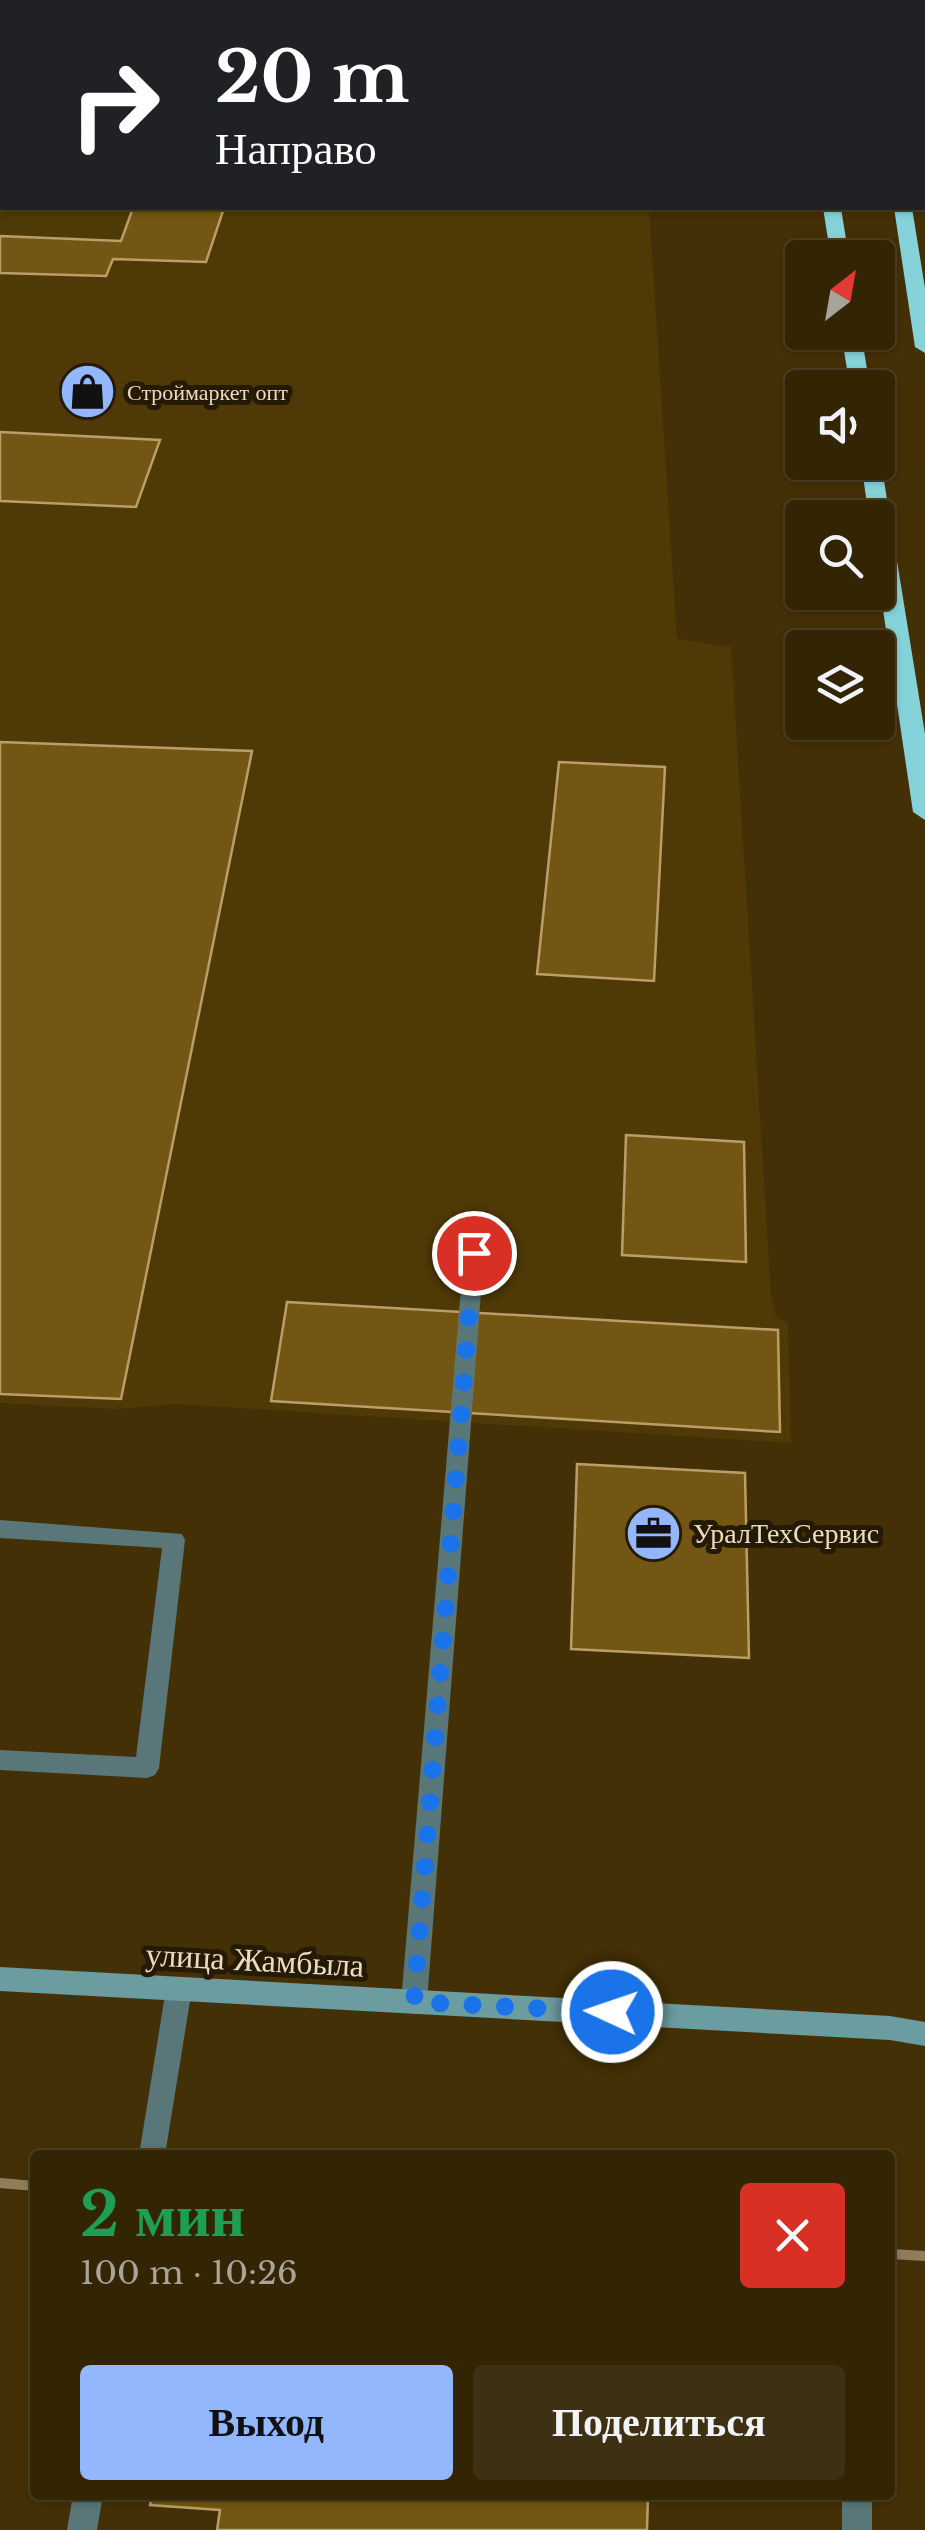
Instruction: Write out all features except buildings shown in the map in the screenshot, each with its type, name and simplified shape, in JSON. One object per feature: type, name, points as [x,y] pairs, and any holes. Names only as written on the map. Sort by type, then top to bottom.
[{"type":"highway","points":[[832,210],[837,240]]},
{"type":"highway","points":[[902,210],[925,347]]},
{"type":"highway","points":[[874,480],[925,812]]},
{"type":"street","name":"улица Жамбыла","points":[[0,1979],[890,2028],[925,2034]]},
{"type":"lane","points":[[414,2002],[474,1253]]},
{"type":"lane","points":[[0,1530],[174,1540],[147,1768],[0,1760]]},
{"type":"lane","points":[[153,2150],[179,1989]]},
{"type":"lane","points":[[82,2530],[87,2500]]},
{"type":"lane","points":[[857,2500],[857,2530]]},
{"type":"shaded area","name":"УралТехСервис","points":[[0,210],[649,210],[677,639],[731,647],[771,1295],[776,1318],[788,1322],[791,1443],[177,1404],[117,1409],[0,1403]]},
{"type":"railway","points":[[0,2183],[30,2186]]},
{"type":"railway","points":[[895,2254],[925,2256]]},
{"type":"place","name":"Строймаркет опт","points":[[88,392]]},
{"type":"place","name":"УралТехСервис","points":[[654,1533]]},
{"type":"route","points":[[474,1253],[414,2002],[612,2012]]}]
